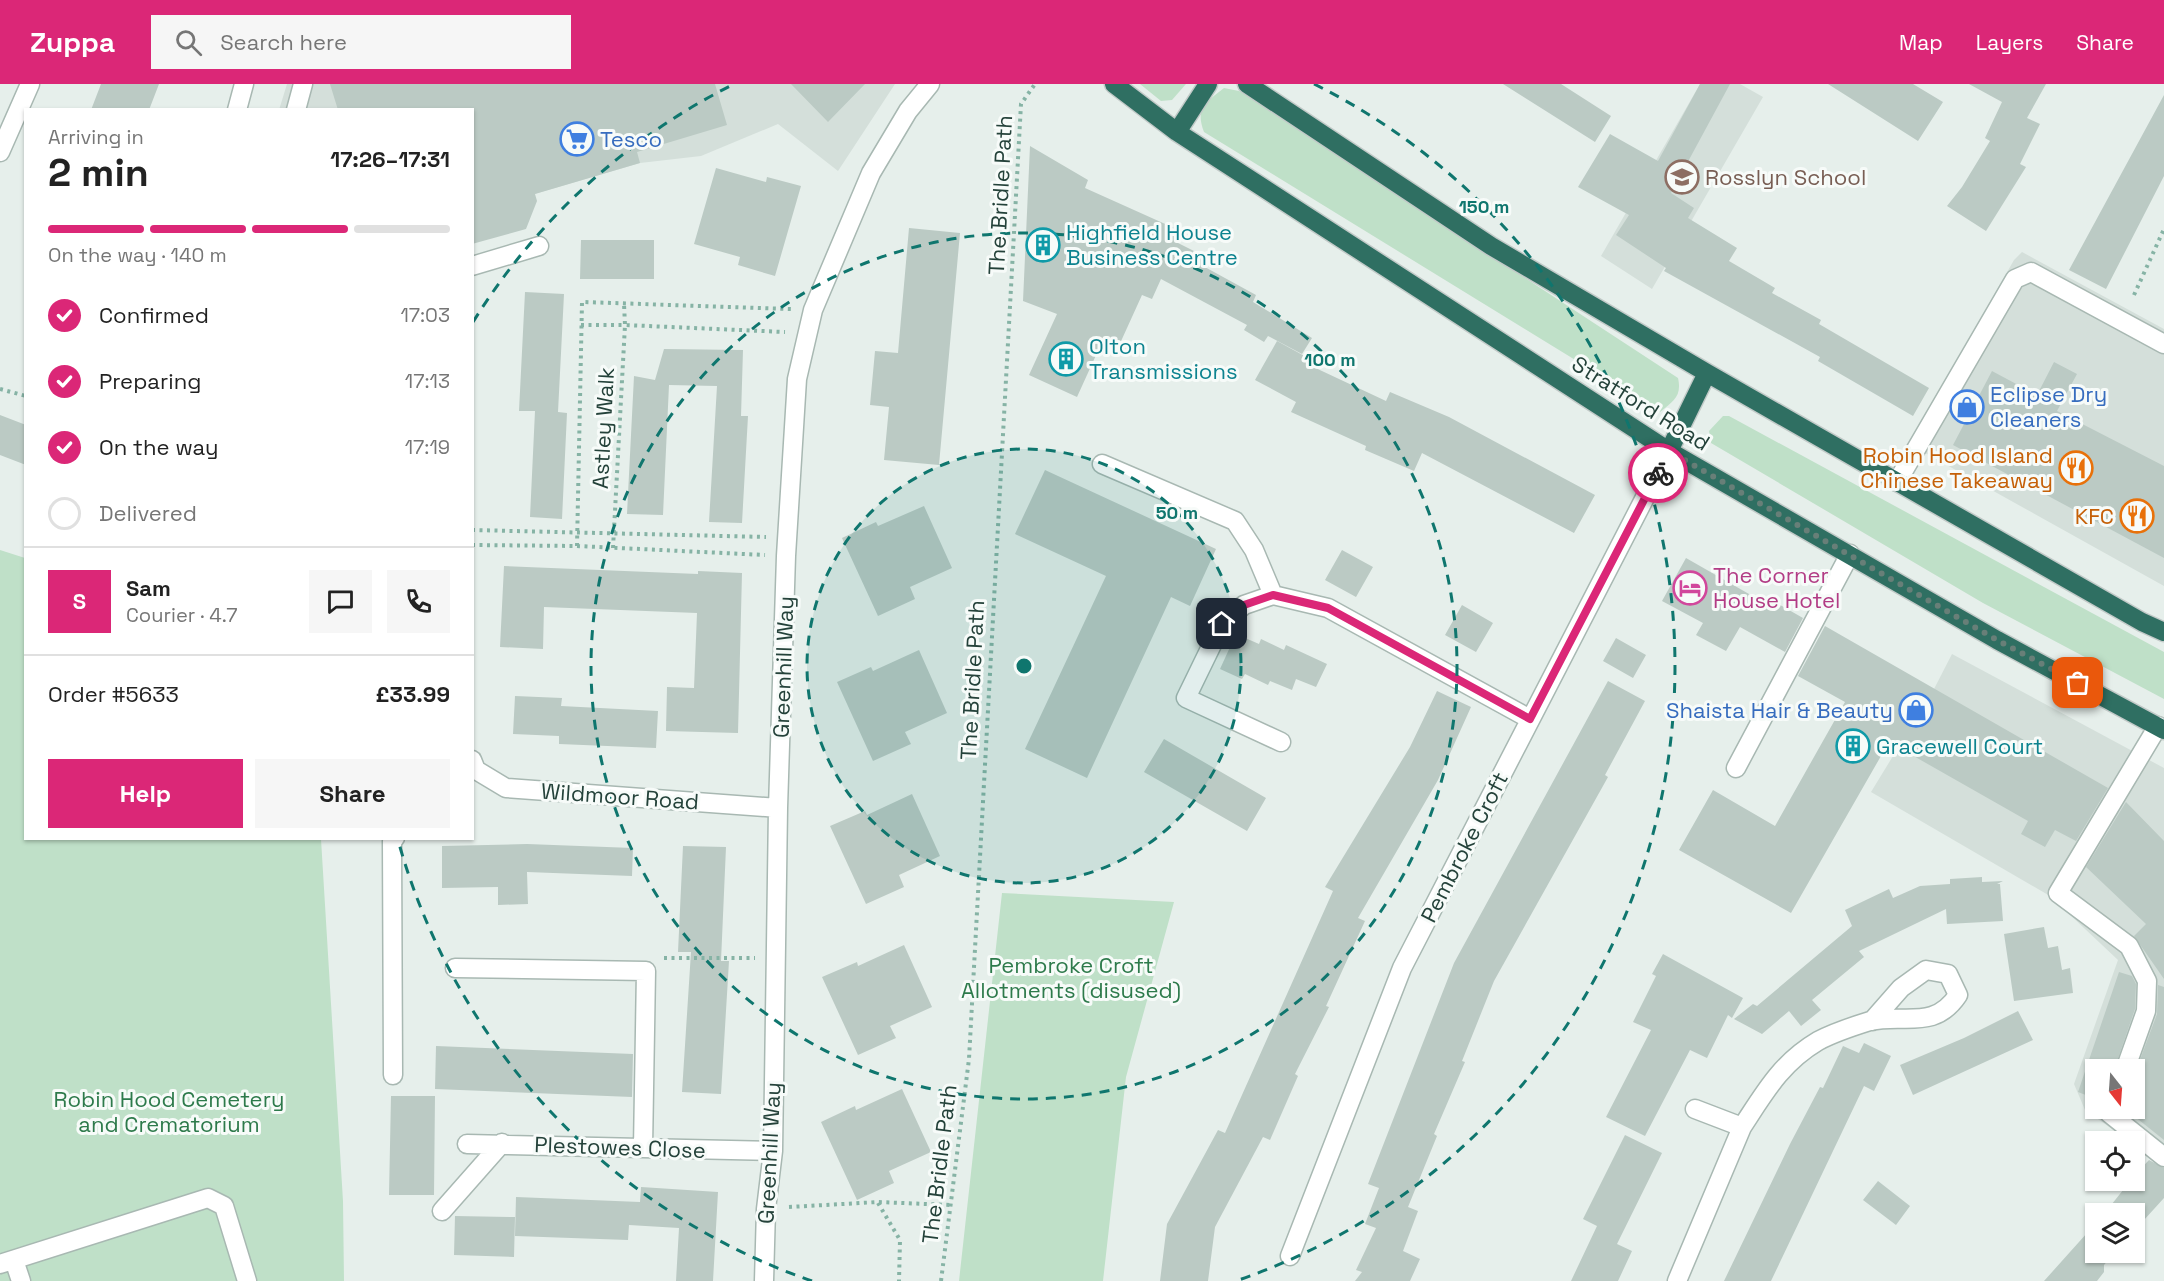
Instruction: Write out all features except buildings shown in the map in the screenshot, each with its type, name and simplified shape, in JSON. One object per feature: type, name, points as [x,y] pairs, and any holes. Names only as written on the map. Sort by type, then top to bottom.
[{"type":"highway","name":"Stratford Road","points":[[1114,84],[1177,132],[1669,451],[1997,640],[2161,728]]},
{"type":"highway","points":[[1177,132],[1208,84]]},
{"type":"highway","points":[[1247,84],[1491,246],[1897,482],[2142,622],[2164,632]]},
{"type":"highway","points":[[1669,451],[1707,373]]},
{"type":"street","points":[[0,152],[30,84]]},
{"type":"street","points":[[238,108],[244,84]]},
{"type":"street","points":[[297,108],[303,84]]},
{"type":"street","name":"Greenhill Way","points":[[764,1281],[766,1209],[773,1151],[778,808],[786,556],[797,379],[813,310],[872,173],[908,111],[930,84]]},
{"type":"street","points":[[474,265],[539,246]]},
{"type":"street","points":[[1897,482],[2015,279],[2031,272],[2164,344]]},
{"type":"street","name":"Pembroke Croft","points":[[1290,1256],[1402,968],[1669,451]]},
{"type":"street","points":[[1102,464],[1235,521],[1254,550],[1273,595]]},
{"type":"street","points":[[1736,768],[1850,554]]},
{"type":"street","points":[[1281,742],[1186,698],[1222,624],[1244,605],[1273,595],[1328,608],[1530,719]]},
{"type":"street","points":[[2129,1059],[2146,1011],[2147,981],[2129,946],[2058,893],[2161,728]]},
{"type":"street","name":"Wildmoor Road","points":[[474,768],[506,788],[778,808]]},
{"type":"street","points":[[393,840],[393,1075]]},
{"type":"street","points":[[455,968],[646,971],[643,1148]]},
{"type":"street","points":[[1677,1281],[1742,1126],[1775,1075],[1819,1041],[1872,1021]]},
{"type":"street","points":[[1695,1109],[1742,1126]]},
{"type":"street","points":[[2116,1119],[2164,1157]]},
{"type":"street","points":[[442,1211],[502,1143]]},
{"type":"street","name":"Plestowes Close","points":[[467,1144],[502,1143],[773,1151]]},
{"type":"street","points":[[21,1281],[7,1262],[208,1198],[224,1206],[247,1281]]},
{"type":"path","name":"The Bridle Path","points":[[941,1281],[969,1059],[1022,104],[1035,84]]},
{"type":"path","points":[[2134,295],[2164,229]]},
{"type":"path","name":"Astley Walk","points":[[577,546],[582,302],[813,310]]},
{"type":"path","name":"Astley Walk","points":[[613,548],[625,325],[624,304]]},
{"type":"path","points":[[581,325],[808,333]]},
{"type":"path","points":[[0,389],[24,395]]},
{"type":"path","points":[[474,530],[788,537]]},
{"type":"path","points":[[474,545],[577,546],[786,556]]},
{"type":"path","points":[[646,971],[665,956],[776,959]]},
{"type":"path","points":[[766,1209],[878,1202],[950,1205]]},
{"type":"path","points":[[878,1202],[900,1239],[898,1281]]},
{"type":"shaded area","name":"Tesco","points":[[287,84],[895,84],[838,171],[778,124],[701,156],[640,163],[474,212],[474,108],[280,108]]},
{"type":"shaded area","name":"Rosslyn School","points":[[1700,84],[1740,84],[1763,97],[1652,289],[1601,256]]},
{"type":"shaded area","points":[[2022,252],[2164,329],[2164,586],[1909,444],[2014,260]]},
{"type":"shaded area","points":[[1952,654],[2164,768],[2164,1169],[2145,1153],[2145,1131],[2115,1131],[2098,1119],[2145,1119],[2145,1059],[2085,1059],[2085,1110],[2074,1084],[2118,960],[2050,896],[1871,792],[1934,689]]},
{"type":"green space","points":[[1140,84],[1186,84],[1172,100],[1161,101]]},
{"type":"green space","points":[[1224,88],[1239,91],[1678,378],[1679,389],[1676,398],[1660,412],[1204,132],[1201,124],[1201,111],[1207,102]]},
{"type":"green space","points":[[1723,416],[1729,416],[2164,652],[2164,699],[1983,603],[1711,443],[1709,431]]},
{"type":"green space","name":"Robin Hood Cemetery and Crematorium","points":[[0,550],[24,558],[24,840],[321,840],[343,1201],[344,1281],[0,1281]]},
{"type":"green space","name":"Pembroke Croft Allotments (disused)","points":[[1002,893],[1174,902],[1126,1077],[1103,1281],[959,1281]]},
{"type":"way so far","points":[[1658,473],[1669,451],[1997,640],[2078,683]]},
{"type":"place","name":"Tesco","points":[[577,139]]},
{"type":"place","name":"Rosslyn School","points":[[1682,177]]},
{"type":"place","name":"Highfield House Business Centre","points":[[1043,245]]},
{"type":"place","name":"Olton Transmissions","points":[[1066,359]]},
{"type":"place","name":"Eclipse Dry Cleaners","points":[[1967,407]]},
{"type":"place","name":"Robin Hood Island Chinese Takeaway","points":[[2076,468]]},
{"type":"place","name":"KFC","points":[[2137,516]]},
{"type":"place","name":"The Corner House Hotel","points":[[1690,588]]},
{"type":"place","name":"Shaista Hair & Beauty","points":[[1916,710]]},
{"type":"place","name":"Gracewell Court","points":[[1853,746]]},
{"type":"route","points":[[1222,624],[1244,605],[1273,595],[1328,608],[1530,719],[1658,473]]}]
